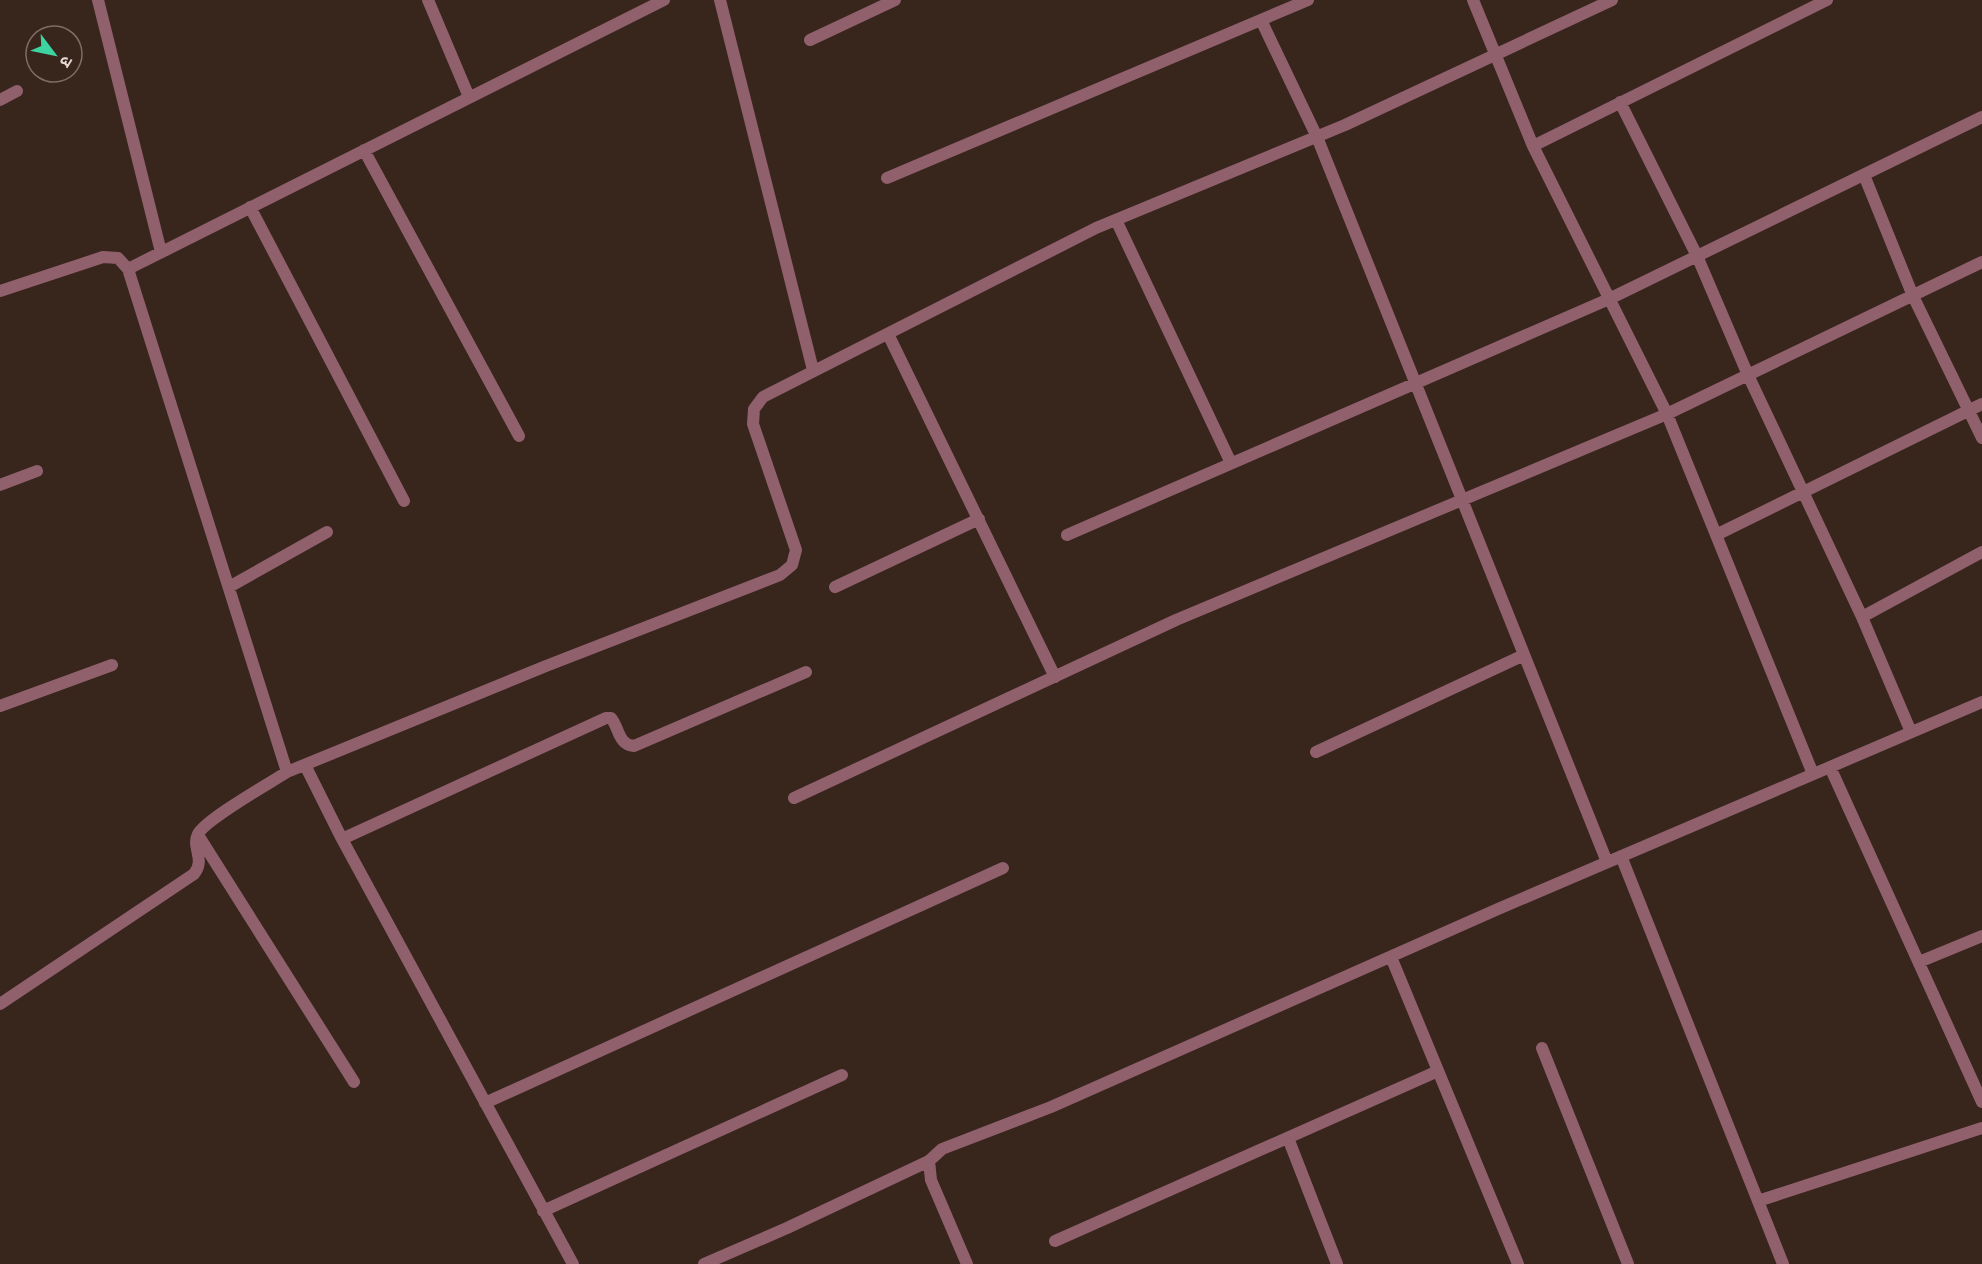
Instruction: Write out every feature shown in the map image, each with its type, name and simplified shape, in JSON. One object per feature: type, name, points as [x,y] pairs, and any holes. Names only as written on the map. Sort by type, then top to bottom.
[{"type":"street","points":[[98,0],[161,252]]},
{"type":"street","points":[[428,0],[469,97]]},
{"type":"street","points":[[128,268],[664,0]]},
{"type":"street","points":[[720,0],[813,370]]},
{"type":"street","points":[[810,40],[895,0]]},
{"type":"street","points":[[887,178],[1308,0]]},
{"type":"street","points":[[1473,0],[1533,146],[1667,414],[1813,774]]},
{"type":"street","points":[[0,1004],[194,874],[200,863],[196,842],[204,826],[287,772],[546,666],[780,575],[792,565],[796,550],[753,424],[754,409],[763,397],[1096,228],[1317,137],[1612,0]]},
{"type":"street","points":[[1533,146],[1827,0]]},
{"type":"street","points":[[1261,20],[1317,137],[1607,862]]},
{"type":"street","points":[[0,100],[17,91]]},
{"type":"street","points":[[1620,102],[1697,256],[1748,375],[1862,617],[1911,732]]},
{"type":"street","points":[[1067,535],[1609,299],[1982,117]]},
{"type":"street","points":[[364,150],[519,436]]},
{"type":"street","points":[[1864,175],[1913,296],[1982,438]]},
{"type":"street","points":[[250,207],[404,501]]},
{"type":"street","points":[[1116,220],[1231,463]]},
{"type":"street","points":[[0,291],[103,257],[118,258],[128,268],[287,772]]},
{"type":"street","points":[[794,798],[1176,620],[1667,414],[1982,262]]},
{"type":"street","points":[[888,334],[1055,677]]},
{"type":"street","points":[[1716,535],[1982,404]]},
{"type":"street","points":[[0,485],[37,471]]},
{"type":"street","points":[[835,587],[979,519]]},
{"type":"street","points":[[229,586],[327,532]]},
{"type":"street","points":[[1862,617],[1982,552]]},
{"type":"street","points":[[1316,752],[1524,655]]},
{"type":"street","points":[[0,706],[112,665]]},
{"type":"street","points":[[342,839],[606,718],[614,721],[622,741],[628,746],[634,746],[806,672]]},
{"type":"street","points":[[704,1264],[787,1228],[928,1161],[942,1149],[1051,1107],[1607,862],[1982,702]]},
{"type":"street","points":[[305,765],[342,839],[573,1264]]},
{"type":"street","points":[[1830,767],[1982,1102]]},
{"type":"street","points":[[198,835],[354,1082]]},
{"type":"street","points":[[1621,856],[1783,1264]]},
{"type":"street","points":[[485,1103],[1003,868]]},
{"type":"street","points":[[1919,962],[1982,936]]},
{"type":"street","points":[[1391,957],[1518,1264]]},
{"type":"street","points":[[1542,1048],[1628,1264]]},
{"type":"street","points":[[1969,1073],[1982,1068]]},
{"type":"street","points":[[1055,1240],[1438,1071]]},
{"type":"street","points":[[543,1211],[842,1075]]},
{"type":"street","points":[[1758,1202],[1982,1128]]},
{"type":"street","points":[[1288,1138],[1337,1264]]},
{"type":"street","points":[[928,1161],[931,1180],[967,1264]]}]
